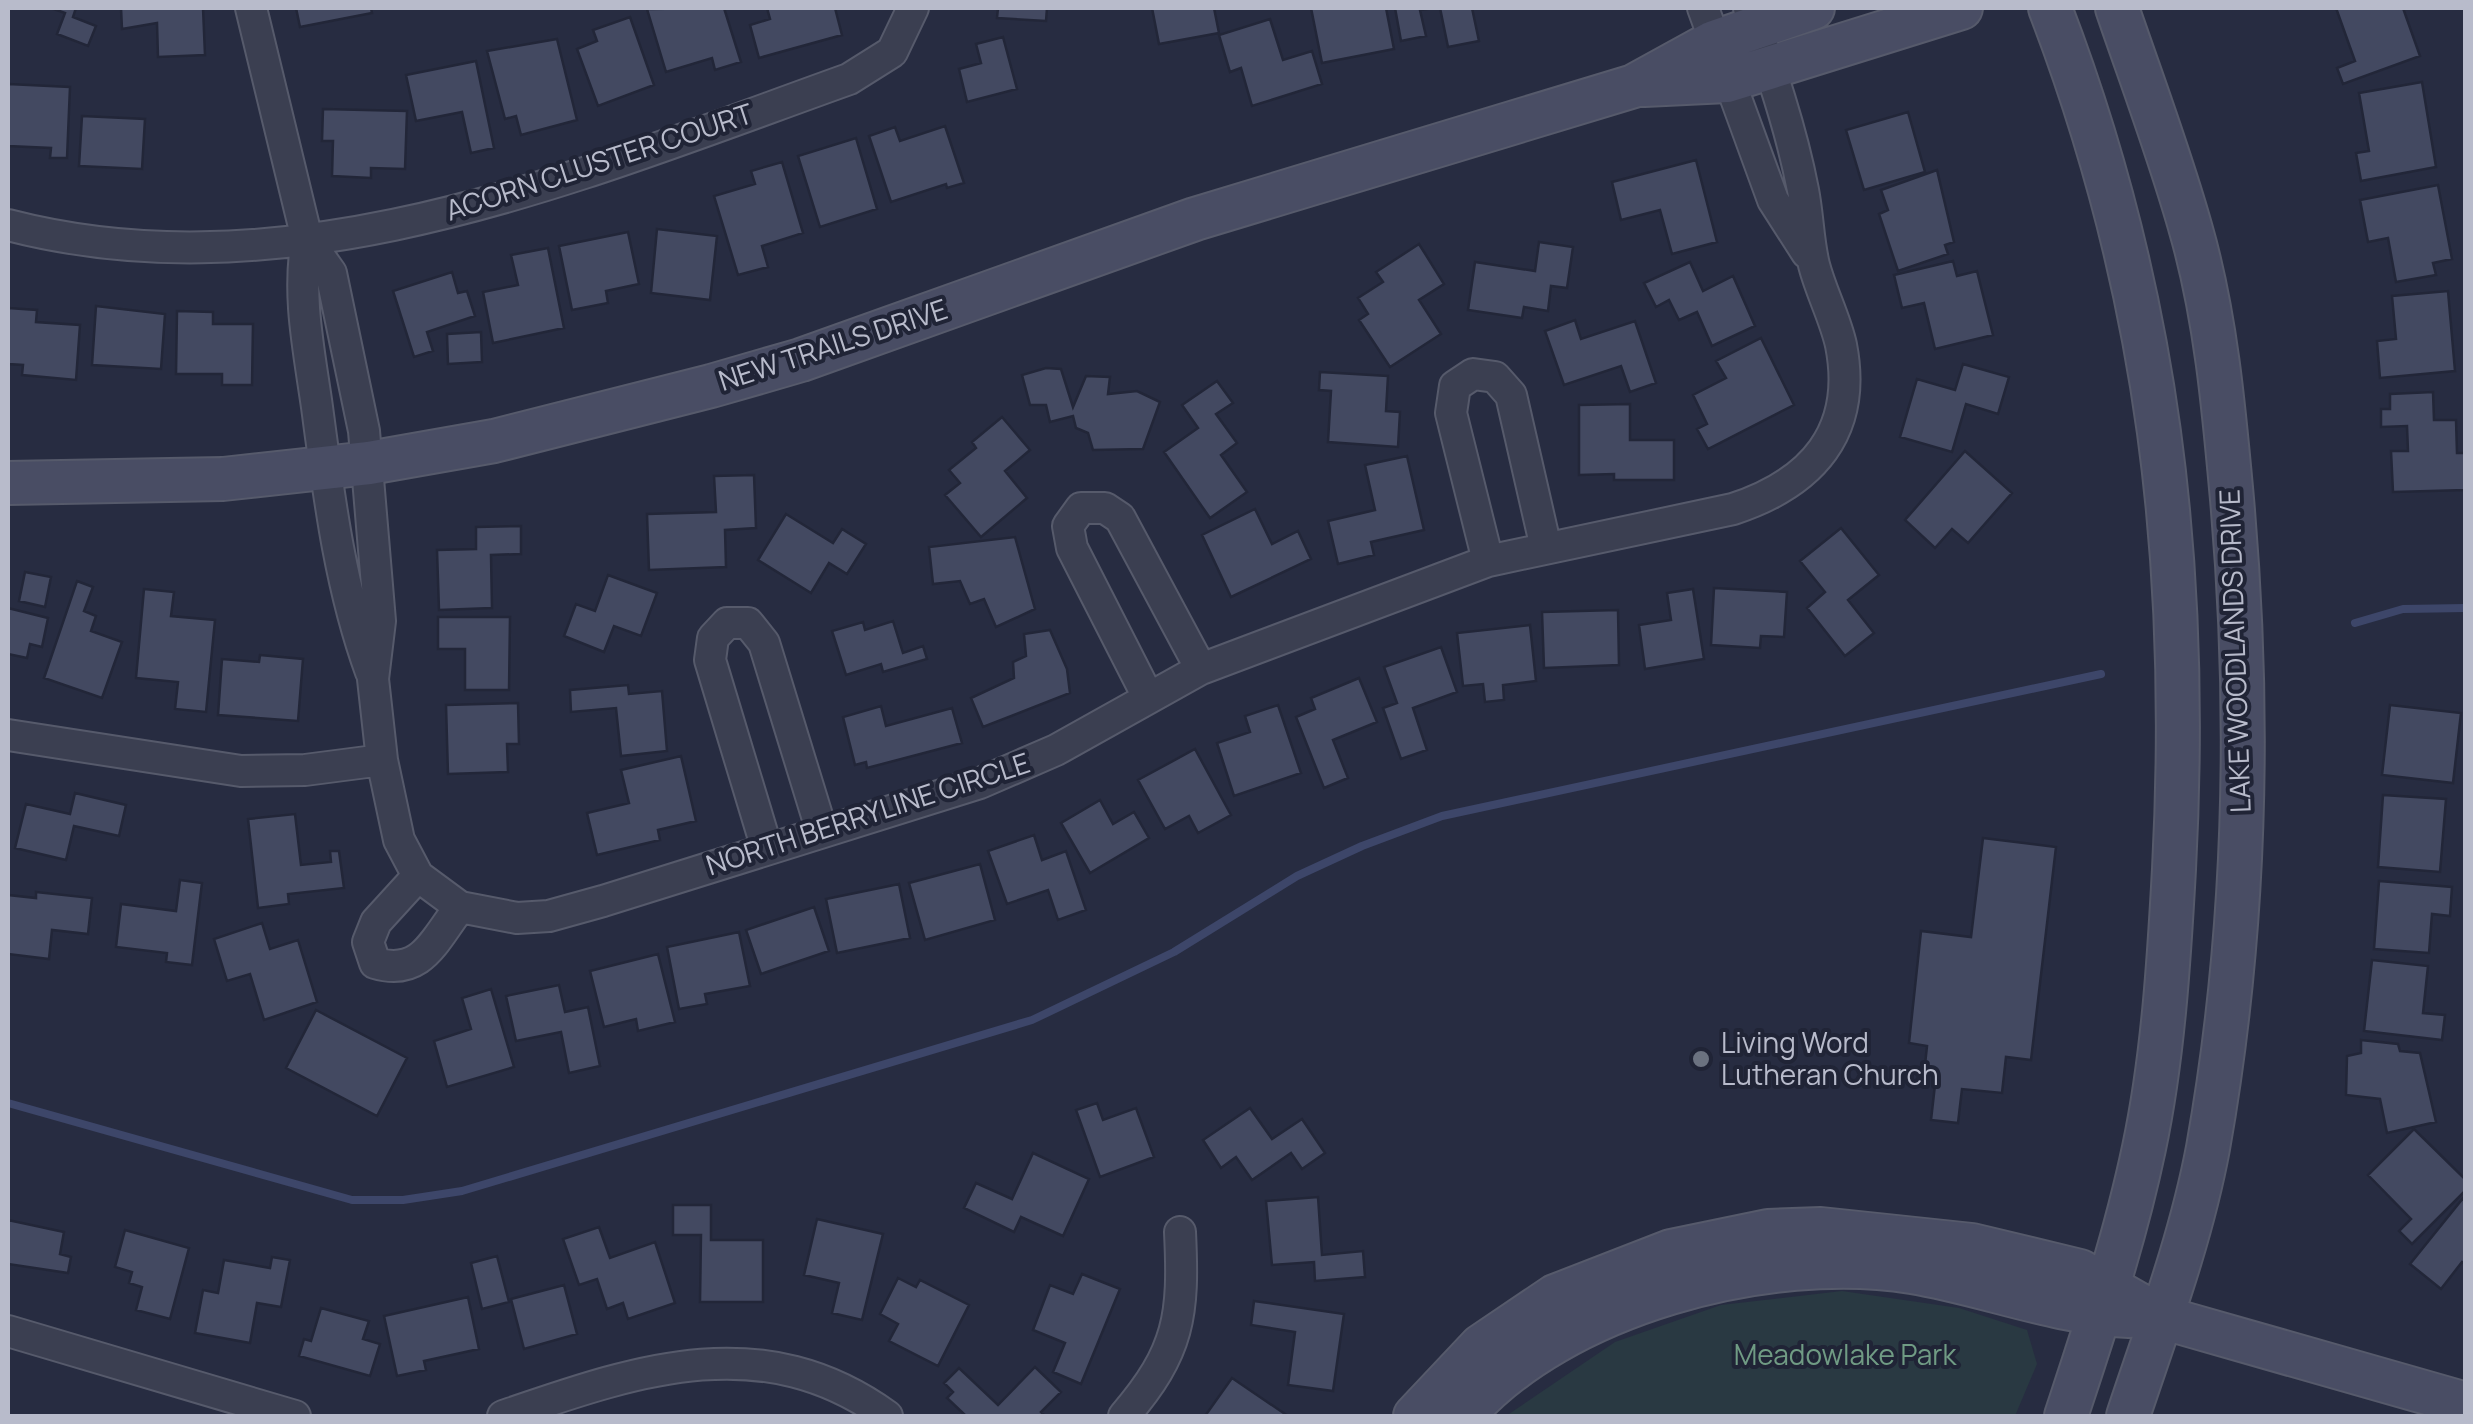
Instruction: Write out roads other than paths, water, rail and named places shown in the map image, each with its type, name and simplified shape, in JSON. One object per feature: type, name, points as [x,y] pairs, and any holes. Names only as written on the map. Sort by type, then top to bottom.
[{"type":"street","name":"NORTH BERRYLINE CIRCLE","points":[[251,8],[308,238],[331,274],[369,463],[380,621],[373,679],[382,760],[399,840],[418,876],[460,907],[517,918],[549,916],[980,783],[1056,750],[1201,669],[1488,561],[1733,509],[1770,497],[1802,475],[1825,448],[1840,419],[1846,383],[1840,342],[1814,264]]},
{"type":"street","name":"ACORN CLUSTER COURT","points":[[8,225],[117,247],[182,248],[308,238],[487,202],[849,79],[892,52],[913,8]]},
{"type":"street","name":"NEW TRAILS DRIVE","points":[[8,483],[223,479],[369,463],[494,441],[765,371],[1195,219],[1634,86],[1715,43],[1752,17],[1812,8]]},
{"type":"street","name":"NEW TRAILS DRIVE","points":[[1715,43],[1770,68],[1962,8]]},
{"type":"street","name":"LAKE WOODLANDS DRIVE","points":[[2050,8],[2080,87],[2126,240],[2156,398],[2176,568],[2181,732],[2170,941],[2145,1145],[2104,1301],[2066,1416]]},
{"type":"street","name":"LAKE WOODLANDS DRIVE","points":[[2118,8],[2192,232],[2222,390],[2238,566],[2244,741],[2236,948],[2210,1132],[2161,1317],[2128,1416]]},
{"type":"street","points":[[1752,17],[1803,188],[1814,264]]},
{"type":"street","points":[[1715,43],[1773,200],[1814,264]]},
{"type":"street","name":"NORTH BERRYLINE CIRCLE","points":[[308,238],[300,281],[325,468],[352,621],[373,679]]},
{"type":"street","points":[[1488,561],[1452,412],[1455,386],[1473,374],[1495,378],[1511,395],[1546,548]]},
{"type":"street","points":[[1148,697],[1072,548],[1068,526],[1082,508],[1105,508],[1120,518],[1201,669]]},
{"type":"street","points":[[767,849],[710,660],[713,638],[727,623],[748,623],[764,643],[822,832]]},
{"type":"street","points":[[8,736],[241,771],[305,770],[382,760]]},
{"type":"street","points":[[418,876],[376,922],[368,942],[376,963],[398,969],[418,962],[460,907]]},
{"type":"street","points":[[1415,1416],[1481,1346],[1554,1296],[1671,1252],[1768,1231],[1861,1232],[1972,1245],[2080,1271],[2104,1301]]},
{"type":"street","points":[[1124,1416],[1170,1352],[1183,1285],[1180,1232]]},
{"type":"street","points":[[1463,1416],[1477,1400],[1544,1350],[1634,1305],[1685,1289],[1787,1270],[1909,1272],[2104,1301],[2466,1404]]},
{"type":"street","points":[[8,1331],[295,1416]]},
{"type":"street","points":[[503,1416],[642,1372],[704,1363],[799,1374],[831,1384],[887,1416]]},
{"type":"waterway","points":[[2355,623],[2403,609],[2466,608]]},
{"type":"waterway","points":[[8,1103],[352,1200],[403,1200],[462,1191],[1032,1020],[1174,952],[1297,876],[1442,816],[2101,674]]},
{"type":"place","name":"Living Word Lutheran Church","points":[[1701,1059]]},
{"type":"park label","name":"Meadowlake Park","points":[[1845,1355]]}]
